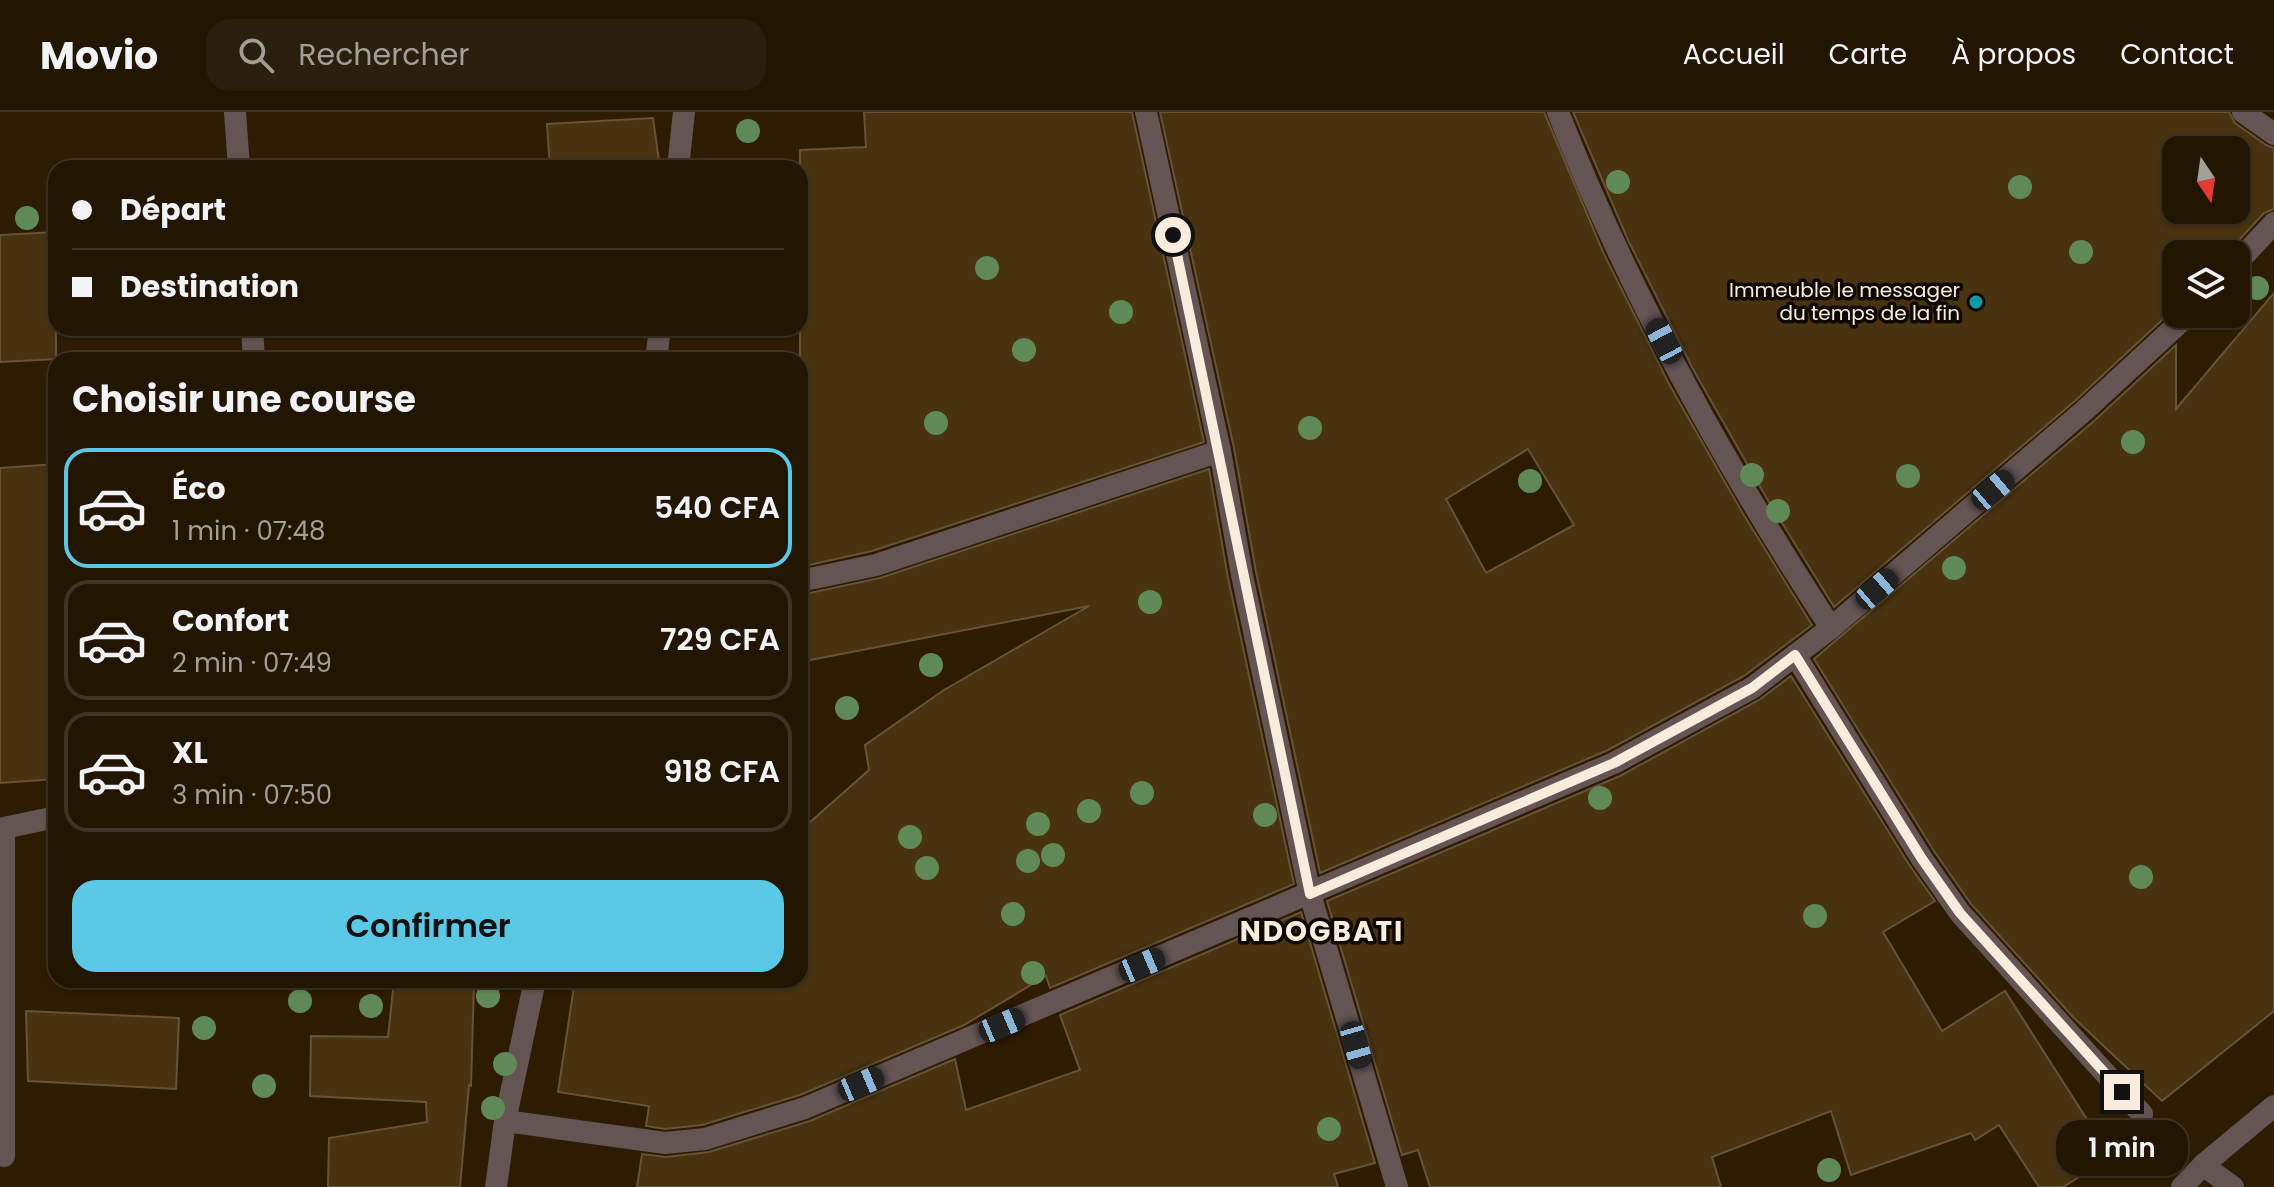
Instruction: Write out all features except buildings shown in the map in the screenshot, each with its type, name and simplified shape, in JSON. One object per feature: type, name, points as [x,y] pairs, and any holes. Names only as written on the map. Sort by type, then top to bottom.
[{"type":"street","points":[[235,112],[238,160]]},
{"type":"street","points":[[679,160],[684,112]]},
{"type":"street","points":[[1146,112],[1220,451],[1242,575],[1310,894],[1397,1187]]},
{"type":"street","points":[[1558,112],[1580,168],[1650,315],[1764,525],[1831,628]]},
{"type":"street","points":[[2243,112],[2274,134]]},
{"type":"street","points":[[2250,249],[2274,223]]},
{"type":"street","points":[[505,1121],[665,1143],[705,1139],[805,1108],[1614,763],[1752,688],[1831,628],[2085,410],[2174,328]]},
{"type":"street","points":[[808,579],[876,565],[1220,451]]},
{"type":"street","points":[[1795,655],[1922,859],[1960,913],[2142,1114]]},
{"type":"street","points":[[4,1156],[4,828],[48,819]]},
{"type":"street","points":[[496,1187],[505,1121],[533,988]]},
{"type":"street","points":[[2182,1187],[2203,1165],[2274,1106]]},
{"type":"street","points":[[2203,1165],[2233,1187]]},
{"type":"place","name":"Immeuble le messager du temps de la fin","points":[[1976,302]]},
{"type":"district","name":"NDOGBATI","points":[[1322,931]]},
{"type":"route","points":[[1173,235],[1310,894],[1614,763],[1752,688],[1795,655],[1922,859],[1960,913],[2122,1092]]}]
